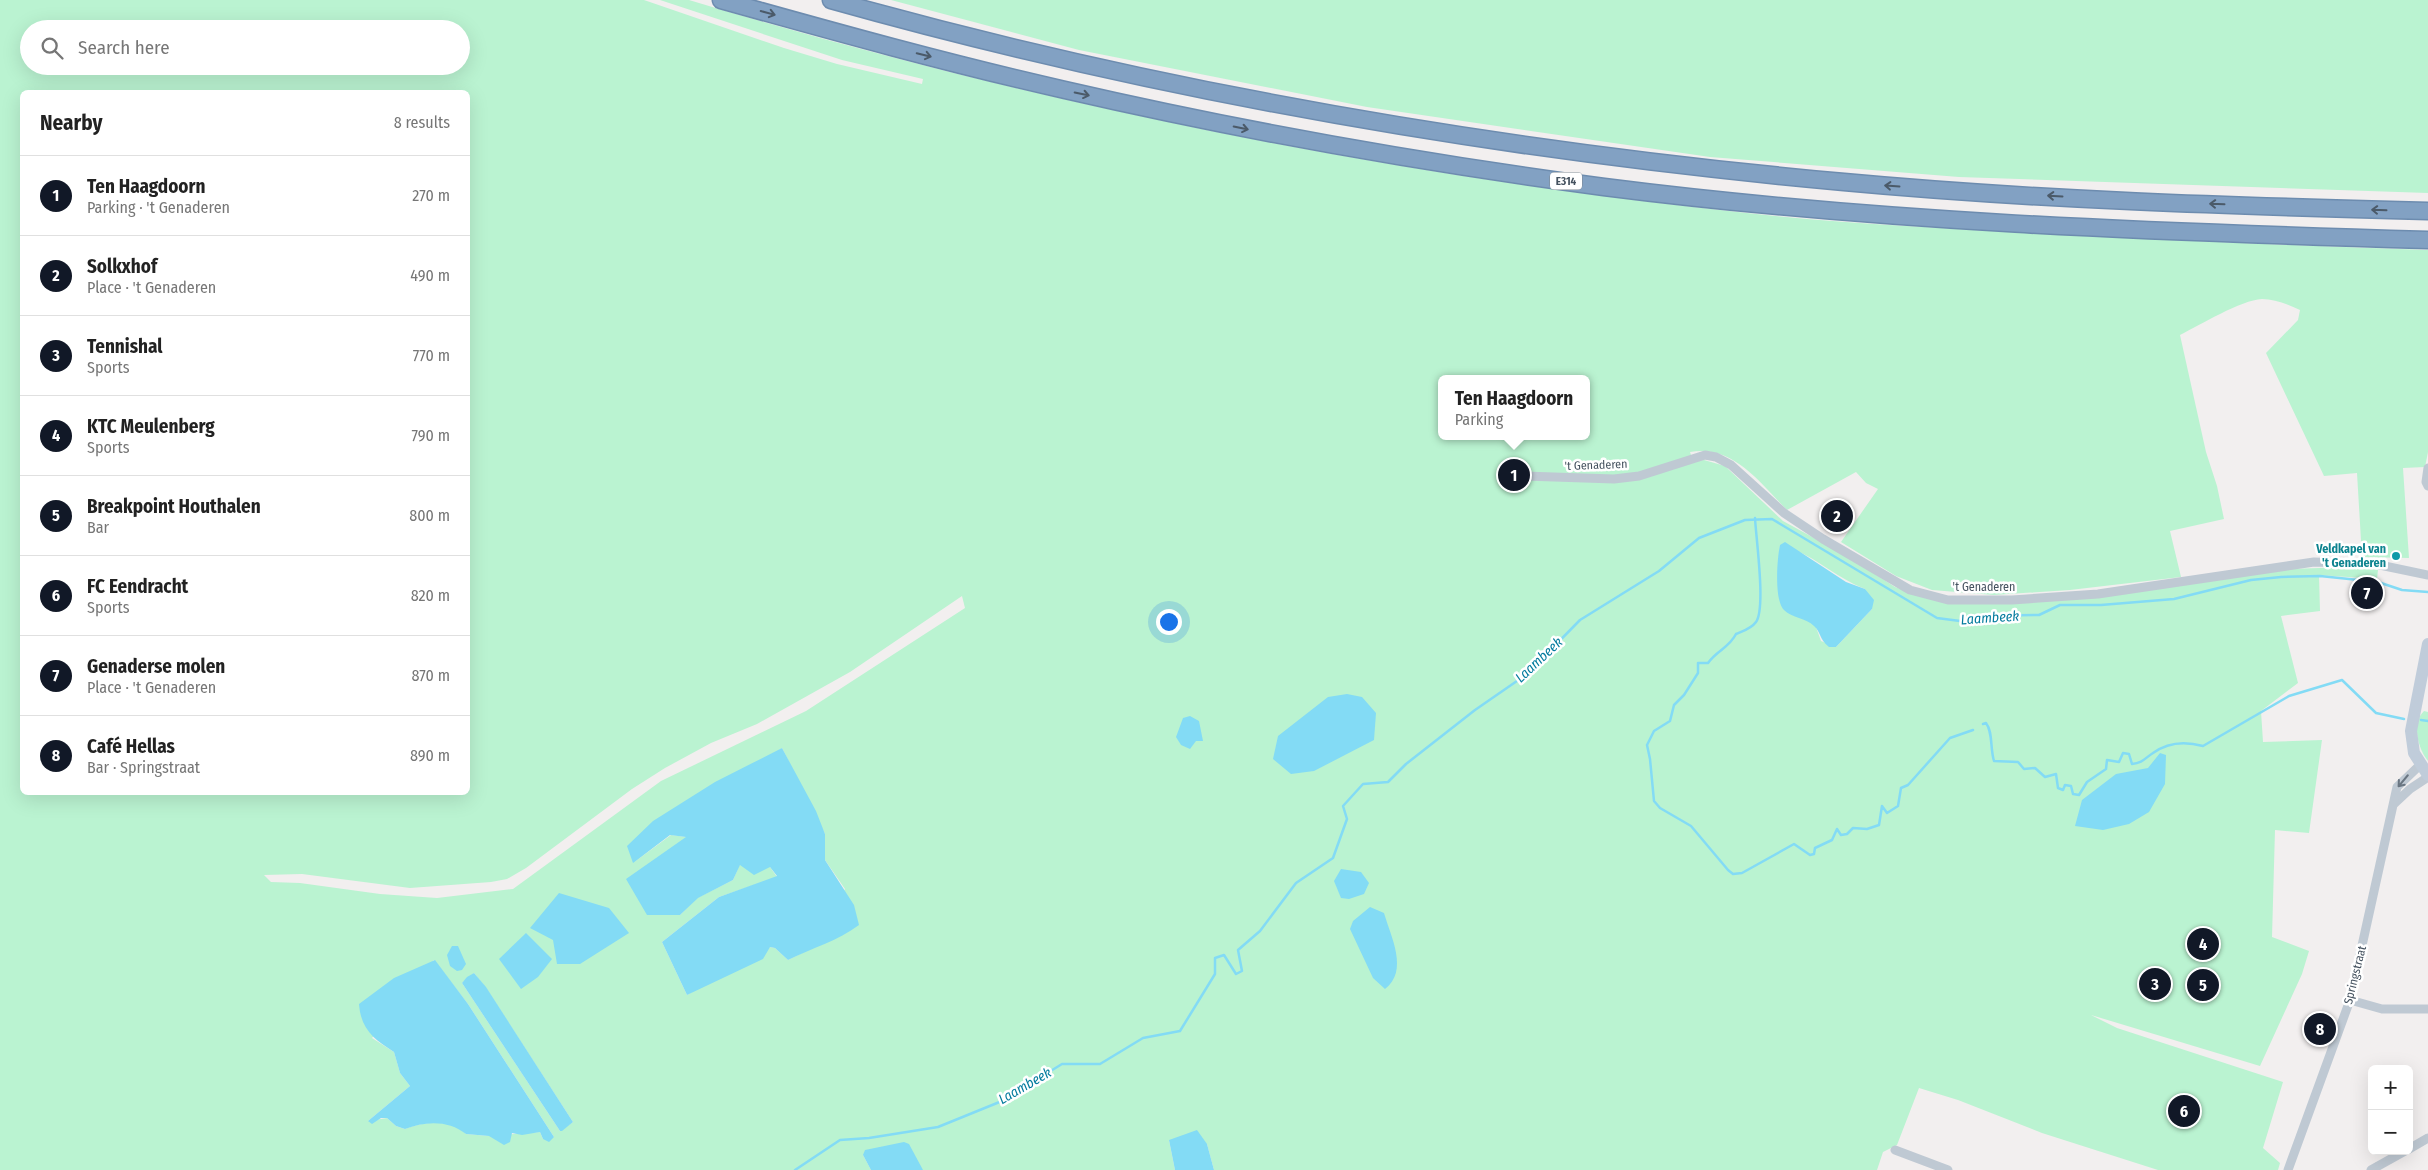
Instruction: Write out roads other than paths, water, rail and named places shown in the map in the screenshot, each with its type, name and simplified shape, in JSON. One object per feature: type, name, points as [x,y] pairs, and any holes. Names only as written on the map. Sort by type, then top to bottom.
[{"type":"highway","name":"E314","points":[[721,0],[888,46],[1065,90],[1243,128],[1380,153],[1585,184],[1723,201],[1960,220],[2172,231],[2428,240]]},
{"type":"highway","name":"E314","points":[[831,0],[1070,61],[1247,100],[1463,136],[1606,157],[1837,182],[1961,191],[2192,203],[2428,211]]},
{"type":"street","name":"'t Genaderen","points":[[1524,476],[1614,479],[1639,476],[1705,455],[1716,457],[1731,465],[1784,513],[1823,539],[1910,590],[1948,600],[2012,600],[2098,594],[2314,562],[2347,561],[2375,564],[2428,575]]},
{"type":"street","points":[[2428,468],[2426,482],[2428,486]]},
{"type":"street","points":[[2395,803],[2428,776],[2414,753],[2411,731],[2428,644]]},
{"type":"street","name":"Springstraat","points":[[2288,1170],[2350,1000],[2398,787],[2420,765]]},
{"type":"street","points":[[2350,1000],[2382,1009],[2428,1009]]},
{"type":"street","points":[[2413,1147],[2428,1138]]},
{"type":"street","points":[[1896,1150],[1948,1170]]},
{"type":"street","points":[[2371,1170],[2398,1155]]},
{"type":"water","points":[[1785,542],[1846,582],[1865,589],[1874,600],[1872,609],[1836,647],[1829,647],[1814,626],[1787,613],[1781,605],[1777,569],[1780,545]]},
{"type":"water","points":[[1347,694],[1362,697],[1376,713],[1374,740],[1314,771],[1291,774],[1273,759],[1278,736],[1328,697]]},
{"type":"water","points":[[1190,716],[1199,721],[1203,741],[1196,741],[1190,749],[1181,745],[1176,737],[1183,718]]},
{"type":"water","points":[[782,748],[816,811],[825,834],[825,860],[854,905],[859,925],[834,940],[788,960],[775,948],[770,947],[763,959],[687,995],[662,942],[719,897],[777,876],[770,867],[754,875],[740,865],[733,880],[698,898],[680,915],[647,915],[626,879],[686,837],[670,835],[633,863],[627,846],[653,821],[715,782]]},
{"type":"water","points":[[2160,753],[2166,755],[2165,784],[2149,812],[2129,824],[2103,830],[2075,826],[2082,800],[2116,774],[2148,768]]},
{"type":"water","points":[[1341,869],[1361,872],[1369,883],[1364,894],[1349,899],[1341,898],[1334,881]]},
{"type":"water","points":[[559,893],[609,908],[629,933],[580,964],[557,964],[553,940],[530,928]]},
{"type":"water","points":[[1370,907],[1384,913],[1396,953],[1396,973],[1392,982],[1385,989],[1373,978],[1350,929],[1353,921]]},
{"type":"water","points":[[526,933],[552,959],[538,977],[521,989],[499,959]]},
{"type":"water","points":[[452,946],[458,946],[466,964],[462,970],[457,971],[450,966],[447,955]]},
{"type":"water","points":[[435,960],[468,1004],[554,1137],[549,1142],[543,1139],[540,1132],[522,1135],[512,1133],[510,1142],[504,1145],[489,1136],[466,1134],[459,1129],[445,1124],[421,1124],[405,1129],[396,1126],[387,1118],[381,1118],[372,1124],[368,1121],[410,1086],[400,1073],[394,1052],[380,1043],[362,1021],[359,1004],[394,978]]},
{"type":"water","points":[[474,973],[486,987],[573,1122],[562,1131],[560,1131],[462,983]]},
{"type":"water","points":[[1197,1130],[1207,1144],[1214,1170],[1175,1170],[1169,1140]]},
{"type":"water","points":[[904,1142],[909,1144],[923,1170],[871,1170],[863,1155],[865,1150]]},
{"type":"waterway","points":[[1755,518],[1760,588],[1759,614],[1754,624],[1747,630],[1736,634],[1730,643],[1708,663],[1698,663],[1698,673],[1684,695],[1674,705],[1670,721],[1654,731],[1647,745],[1654,801],[1660,808],[1691,826],[1733,874],[1742,873],[1794,844],[1810,855],[1814,854],[1815,848],[1832,840],[1837,829],[1841,835],[1847,834],[1853,828],[1867,829],[1879,825],[1882,806],[1887,813],[1898,806],[1901,788],[1908,785],[1950,738],[1973,730]]},
{"type":"waterway","name":"Laambeek","points":[[795,1170],[840,1140],[869,1138],[938,1127],[1002,1101],[1062,1064],[1100,1064],[1143,1038],[1180,1031],[1215,974],[1215,958],[1224,955],[1236,974],[1242,971],[1238,950],[1260,931],[1296,883],[1333,858],[1347,819],[1343,806],[1363,784],[1388,782],[1406,764],[1475,710],[1527,674],[1580,620],[1659,571],[1699,538],[1745,520],[1772,519],[1937,618],[1960,621],[1973,616],[2039,615],[2060,605],[2101,605],[2174,599],[2251,580],[2281,577],[2320,576],[2378,582],[2402,590],[2428,592]]},
{"type":"waterway","points":[[1983,724],[1986,723],[1990,731],[1994,761],[2018,762],[2024,769],[2035,768],[2045,777],[2056,774],[2058,788],[2063,790],[2065,785],[2071,786],[2073,794],[2079,795],[2087,782],[2106,769],[2107,760],[2119,762],[2123,753],[2129,754],[2132,764],[2141,761],[2159,749],[2171,745],[2190,743],[2203,746],[2289,696],[2342,680],[2376,713],[2404,719]]},
{"type":"waterway","points":[[2421,720],[2428,721]]},
{"type":"place","name":"Ten Haagdoorn","points":[[1514,475]]},
{"type":"place","name":"Solkxhof","points":[[1837,516]]},
{"type":"place","name":"Veldkapel van 't Genaderen","points":[[2396,556]]},
{"type":"place","name":"Genaderse molen","points":[[2367,593]]},
{"type":"place","name":"KTC Meulenberg","points":[[2203,944]]},
{"type":"place","name":"Tennishal","points":[[2155,984]]},
{"type":"place","name":"Breakpoint Houthalen","points":[[2203,985]]},
{"type":"place","name":"Café Hellas","points":[[2320,1029]]},
{"type":"place","name":"FC Eendracht","points":[[2184,1111]]}]
